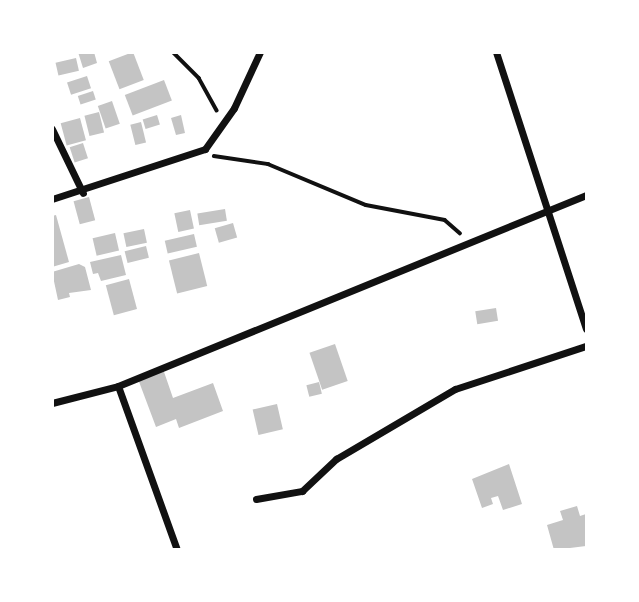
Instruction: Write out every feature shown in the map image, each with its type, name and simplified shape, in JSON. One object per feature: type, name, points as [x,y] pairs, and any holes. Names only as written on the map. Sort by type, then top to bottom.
[{"type":"street","points":[[52,199],[83,193],[205,149],[224,125],[260,52]]},
{"type":"street","points":[[496,52],[586,329]]},
{"type":"street","points":[[52,129],[83,193]]},
{"type":"street","points":[[52,403],[118,386],[547,214],[586,195]]},
{"type":"street","points":[[256,499],[302,491],[335,459],[455,389],[586,346]]},
{"type":"street","points":[[118,386],[177,550]]},
{"type":"path","points":[[173,52],[199,78],[224,125]]},
{"type":"path","points":[[191,155],[268,164],[366,205],[445,220],[471,244]]},
{"type":"building","points":[[78,52],[94,52],[97,63],[83,68]]},
{"type":"building","points":[[133,52],[144,80],[119,89],[109,61]]},
{"type":"building","points":[[76,58],[79,71],[58,75],[56,63]]},
{"type":"building","points":[[87,76],[91,88],[71,95],[67,82]]},
{"type":"building","points":[[164,80],[172,101],[133,116],[125,95]]},
{"type":"building","points":[[93,91],[96,100],[81,105],[78,96]]},
{"type":"building","points":[[112,101],[120,124],[106,129],[98,106]]},
{"type":"building","points":[[99,112],[104,132],[90,136],[84,116]]},
{"type":"building","points":[[157,115],[160,125],[146,129],[143,119]]},
{"type":"building","points":[[181,115],[185,133],[176,135],[171,118]]},
{"type":"building","points":[[80,118],[86,140],[67,145],[61,123]]},
{"type":"building","points":[[141,122],[146,142],[135,145],[130,125]]},
{"type":"building","points":[[83,143],[88,158],[75,163],[70,147]]},
{"type":"building","points":[[89,197],[95,220],[80,224],[74,201]]},
{"type":"building","points":[[225,209],[227,221],[199,225],[197,213]]},
{"type":"building","points":[[190,210],[194,229],[178,232],[174,213]]},
{"type":"building","points":[[56,215],[69,262],[52,267],[52,216]]},
{"type":"building","points":[[233,223],[237,237],[219,243],[215,228]]},
{"type":"building","points":[[144,229],[147,243],[126,247],[123,233]]},
{"type":"building","points":[[115,233],[119,251],[97,256],[93,238]]},
{"type":"building","points":[[194,234],[197,247],[168,253],[165,241]]},
{"type":"building","points":[[146,246],[149,258],[128,263],[125,251]]},
{"type":"building","points":[[199,253],[207,286],[177,293],[169,260]]},
{"type":"building","points":[[121,255],[126,275],[101,281],[98,273],[93,274],[90,262]]},
{"type":"building","points":[[79,264],[85,267],[91,290],[69,293],[70,297],[58,300],[52,272]]},
{"type":"building","points":[[129,279],[137,309],[114,315],[106,285]]},
{"type":"building","points":[[496,308],[498,321],[477,324],[475,311]]},
{"type":"building","points":[[335,344],[348,381],[322,390],[309,353]]},
{"type":"building","points":[[163,369],[173,398],[213,383],[223,411],[179,428],[176,419],[156,427],[138,379]]},
{"type":"building","points":[[319,382],[322,394],[309,397],[306,385]]},
{"type":"building","points":[[277,404],[283,429],[258,435],[253,410]]},
{"type":"building","points":[[509,464],[522,504],[503,510],[498,496],[491,498],[493,504],[482,508],[472,479]]},
{"type":"building","points":[[577,506],[580,516],[586,514],[586,546],[554,550],[547,525],[563,520],[560,511]]}]
